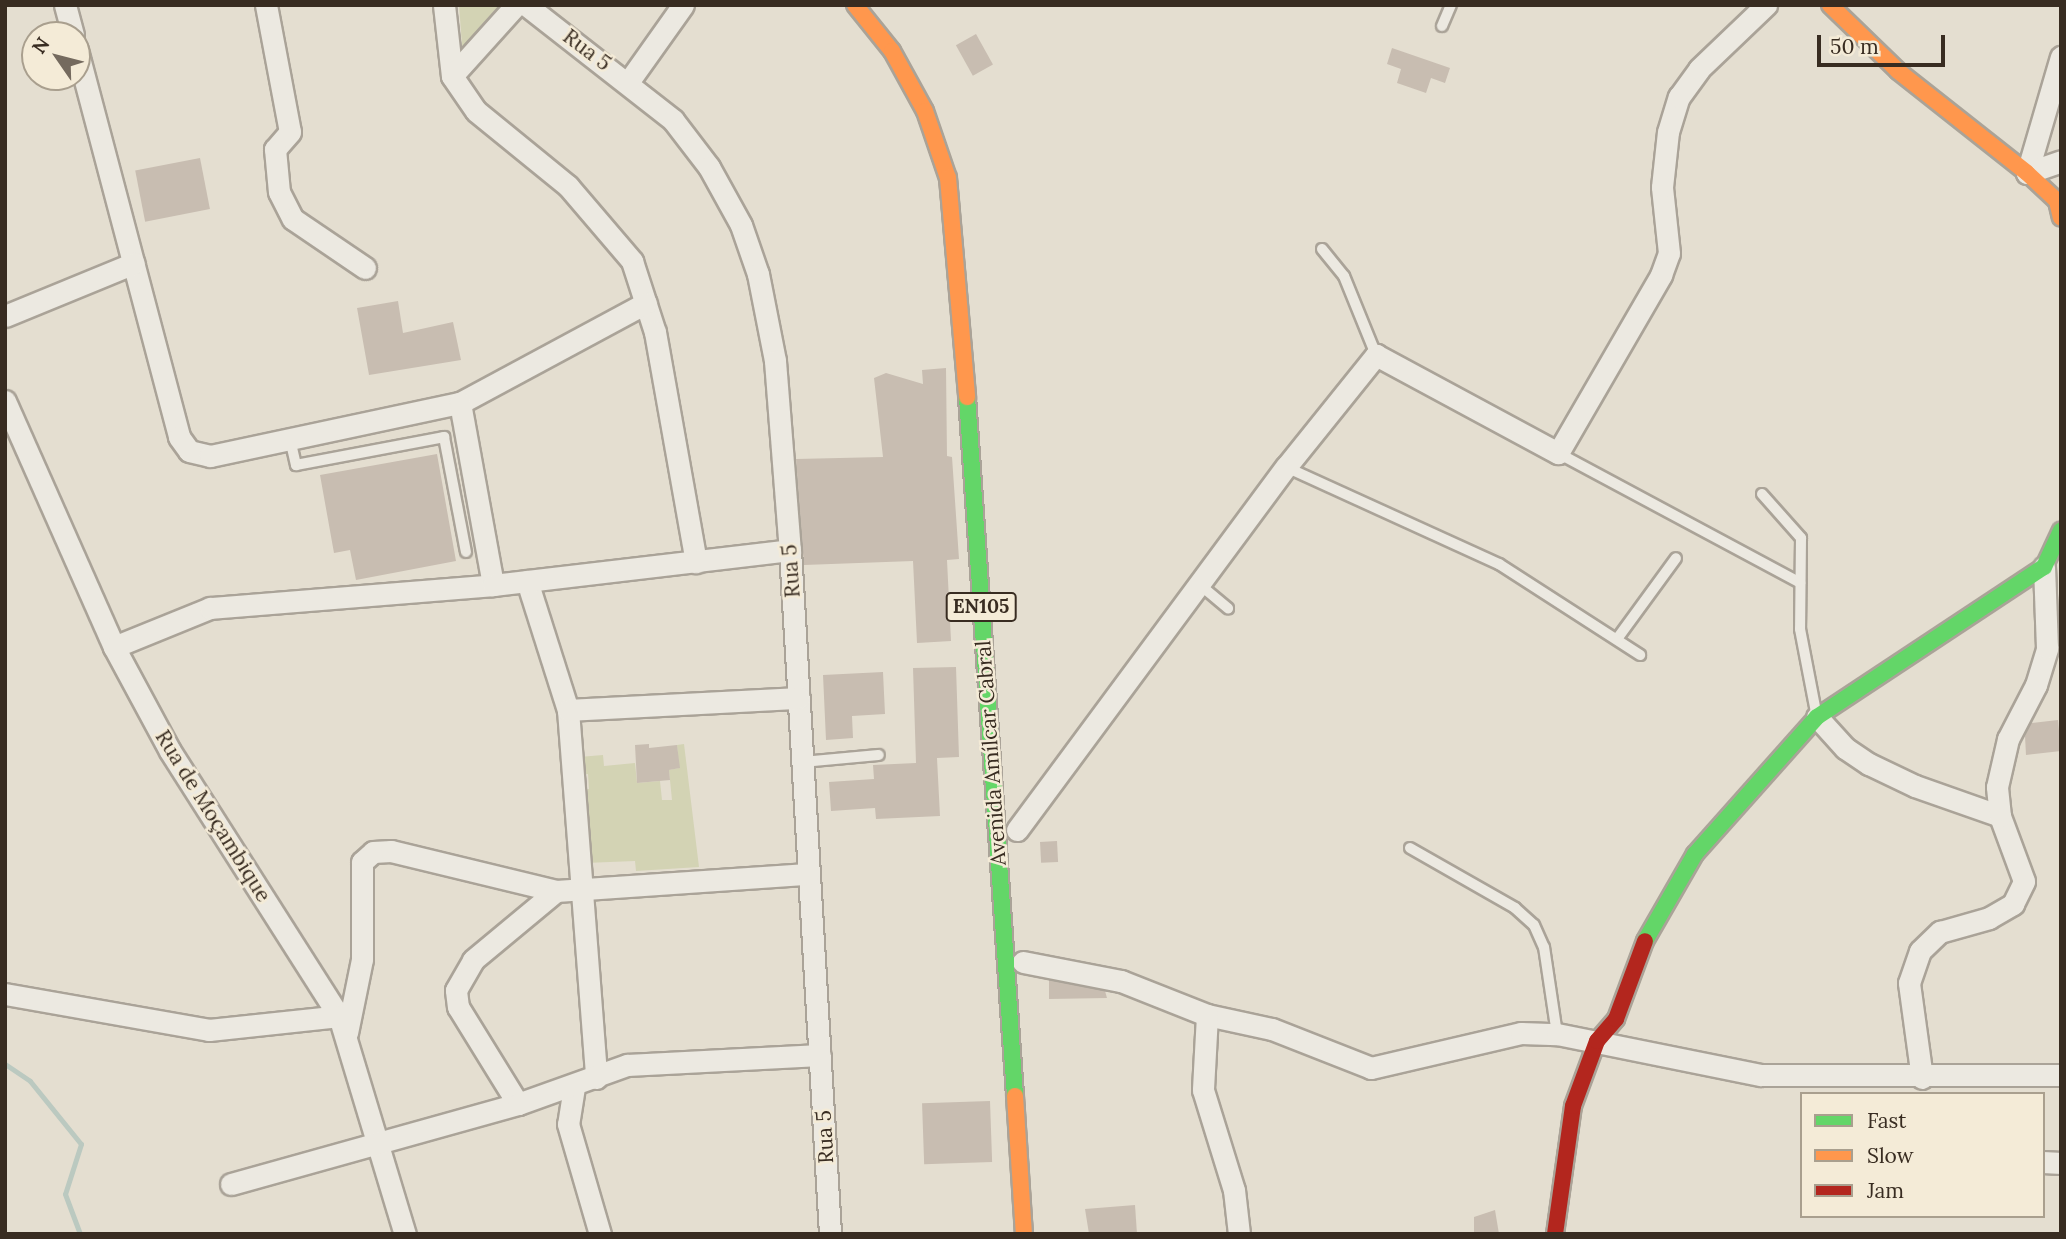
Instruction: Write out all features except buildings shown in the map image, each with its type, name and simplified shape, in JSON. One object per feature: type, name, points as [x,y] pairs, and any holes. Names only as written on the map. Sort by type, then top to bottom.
[{"type":"main road","name":"Avenida Amílcar Cabral","points":[[855,5],[892,51],[925,111],[948,178],[955,221],[1024,1234]]},
{"type":"main road","points":[[1830,5],[1898,71],[2027,173],[2057,201],[2061,218]]},
{"type":"main road","points":[[1555,1234],[1573,1106],[1597,1041],[1616,1019],[1648,933],[1695,854],[1817,717],[2044,567],[2061,531]]},
{"type":"main road","name":"Avenida Amílcar Cabral","points":[[1015,802],[1017,837]]},
{"type":"main road","points":[[1020,896],[1033,1087]]},
{"type":"street","points":[[266,5],[290,132],[275,149],[279,192],[293,219],[365,268]]},
{"type":"street","points":[[444,5],[452,76],[476,111],[587,207],[632,261],[646,303],[696,562]]},
{"type":"street","points":[[452,76],[516,5]]},
{"type":"street","name":"Rua 5","points":[[526,5],[629,81],[673,120],[709,167],[741,226],[775,361],[790,550],[830,1234]]},
{"type":"street","points":[[629,81],[684,5]]},
{"type":"street","points":[[1017,837],[1286,467],[1376,355],[1558,453],[1665,264],[1662,187],[1668,132],[1679,97],[1699,69],[1766,5]]},
{"type":"street","points":[[2027,173],[2061,57]]},
{"type":"street","points":[[88,91],[179,437],[189,451],[210,456],[460,402],[646,303]]},
{"type":"street","points":[[2027,173],[2061,162]]},
{"type":"street","points":[[5,316],[134,263]]},
{"type":"street","name":"Rua de Moçambique","points":[[5,401],[114,647],[170,751],[343,1024],[405,1234]]},
{"type":"street","points":[[460,402],[493,585]]},
{"type":"street","points":[[114,647],[210,608],[493,585],[790,550]]},
{"type":"street","points":[[1922,1078],[1909,983],[1920,951],[1940,932],[1989,918],[2013,904],[2024,881],[2000,816],[1997,787],[2008,739],[2036,685],[2047,648],[2044,567]]},
{"type":"street","points":[[527,581],[568,710],[577,879],[584,891],[596,1078]]},
{"type":"street","points":[[568,710],[799,698]]},
{"type":"street","points":[[1817,717],[1844,748],[1870,764],[1915,786],[2000,816]]},
{"type":"street","points":[[5,994],[209,1030],[343,1024],[362,959],[366,855],[391,851],[556,891],[807,874]]},
{"type":"street","points":[[518,1104],[458,1007],[456,990],[473,960],[556,891]]},
{"type":"street","points":[[1023,962],[1121,981],[1207,1016],[1272,1029],[1371,1068],[1493,1037],[1558,1034],[1761,1075],[1922,1078],[2011,1086],[2061,1075]]},
{"type":"street","points":[[1207,1016],[1203,1090],[1234,1190],[1239,1234]]},
{"type":"street","points":[[231,1184],[518,1104],[574,1087],[627,1065],[820,1055]]},
{"type":"street","points":[[574,1087],[568,1124],[600,1234]]},
{"type":"lane","points":[[1442,26],[1451,5]]},
{"type":"lane","points":[[1322,249],[1344,276],[1376,355]]},
{"type":"lane","points":[[290,439],[296,465],[444,437],[467,552]]},
{"type":"lane","points":[[1558,453],[1800,583]]},
{"type":"lane","points":[[1286,467],[1499,564],[1640,655]]},
{"type":"lane","points":[[1762,494],[1801,538],[1800,629],[1817,717]]},
{"type":"lane","points":[[1617,639],[1676,558]]},
{"type":"lane","points":[[1199,584],[1228,608]]},
{"type":"lane","points":[[802,762],[879,755]]},
{"type":"lane","points":[[1410,849],[1515,908],[1534,925],[1544,947],[1558,1034]]},
{"type":"green space","points":[[459,5],[505,5],[463,58]]},
{"type":"green space","points":[[684,744],[699,867],[636,871],[635,861],[585,863],[580,791],[589,789],[588,774],[580,775],[579,757],[603,755],[604,766],[635,763],[637,783],[660,781],[662,800],[672,800],[669,770],[679,768],[677,745]]},
{"type":"waterway","points":[[5,1064],[30,1081],[81,1144],[65,1194],[80,1234]]},
{"type":"traffic: fast","points":[[967,397],[1015,1096]]},
{"type":"traffic: fast","points":[[1645,941],[1695,854],[1817,717],[2044,567],[2061,531]]},
{"type":"traffic: slow","points":[[855,5],[892,51],[925,111],[948,178],[967,397]]},
{"type":"traffic: slow","points":[[1830,5],[1898,71],[2027,173],[2057,201],[2061,218]]},
{"type":"traffic: slow","points":[[1015,1096],[1024,1234]]},
{"type":"traffic: jam","points":[[1555,1234],[1573,1106],[1597,1041],[1616,1019],[1645,941]]}]
